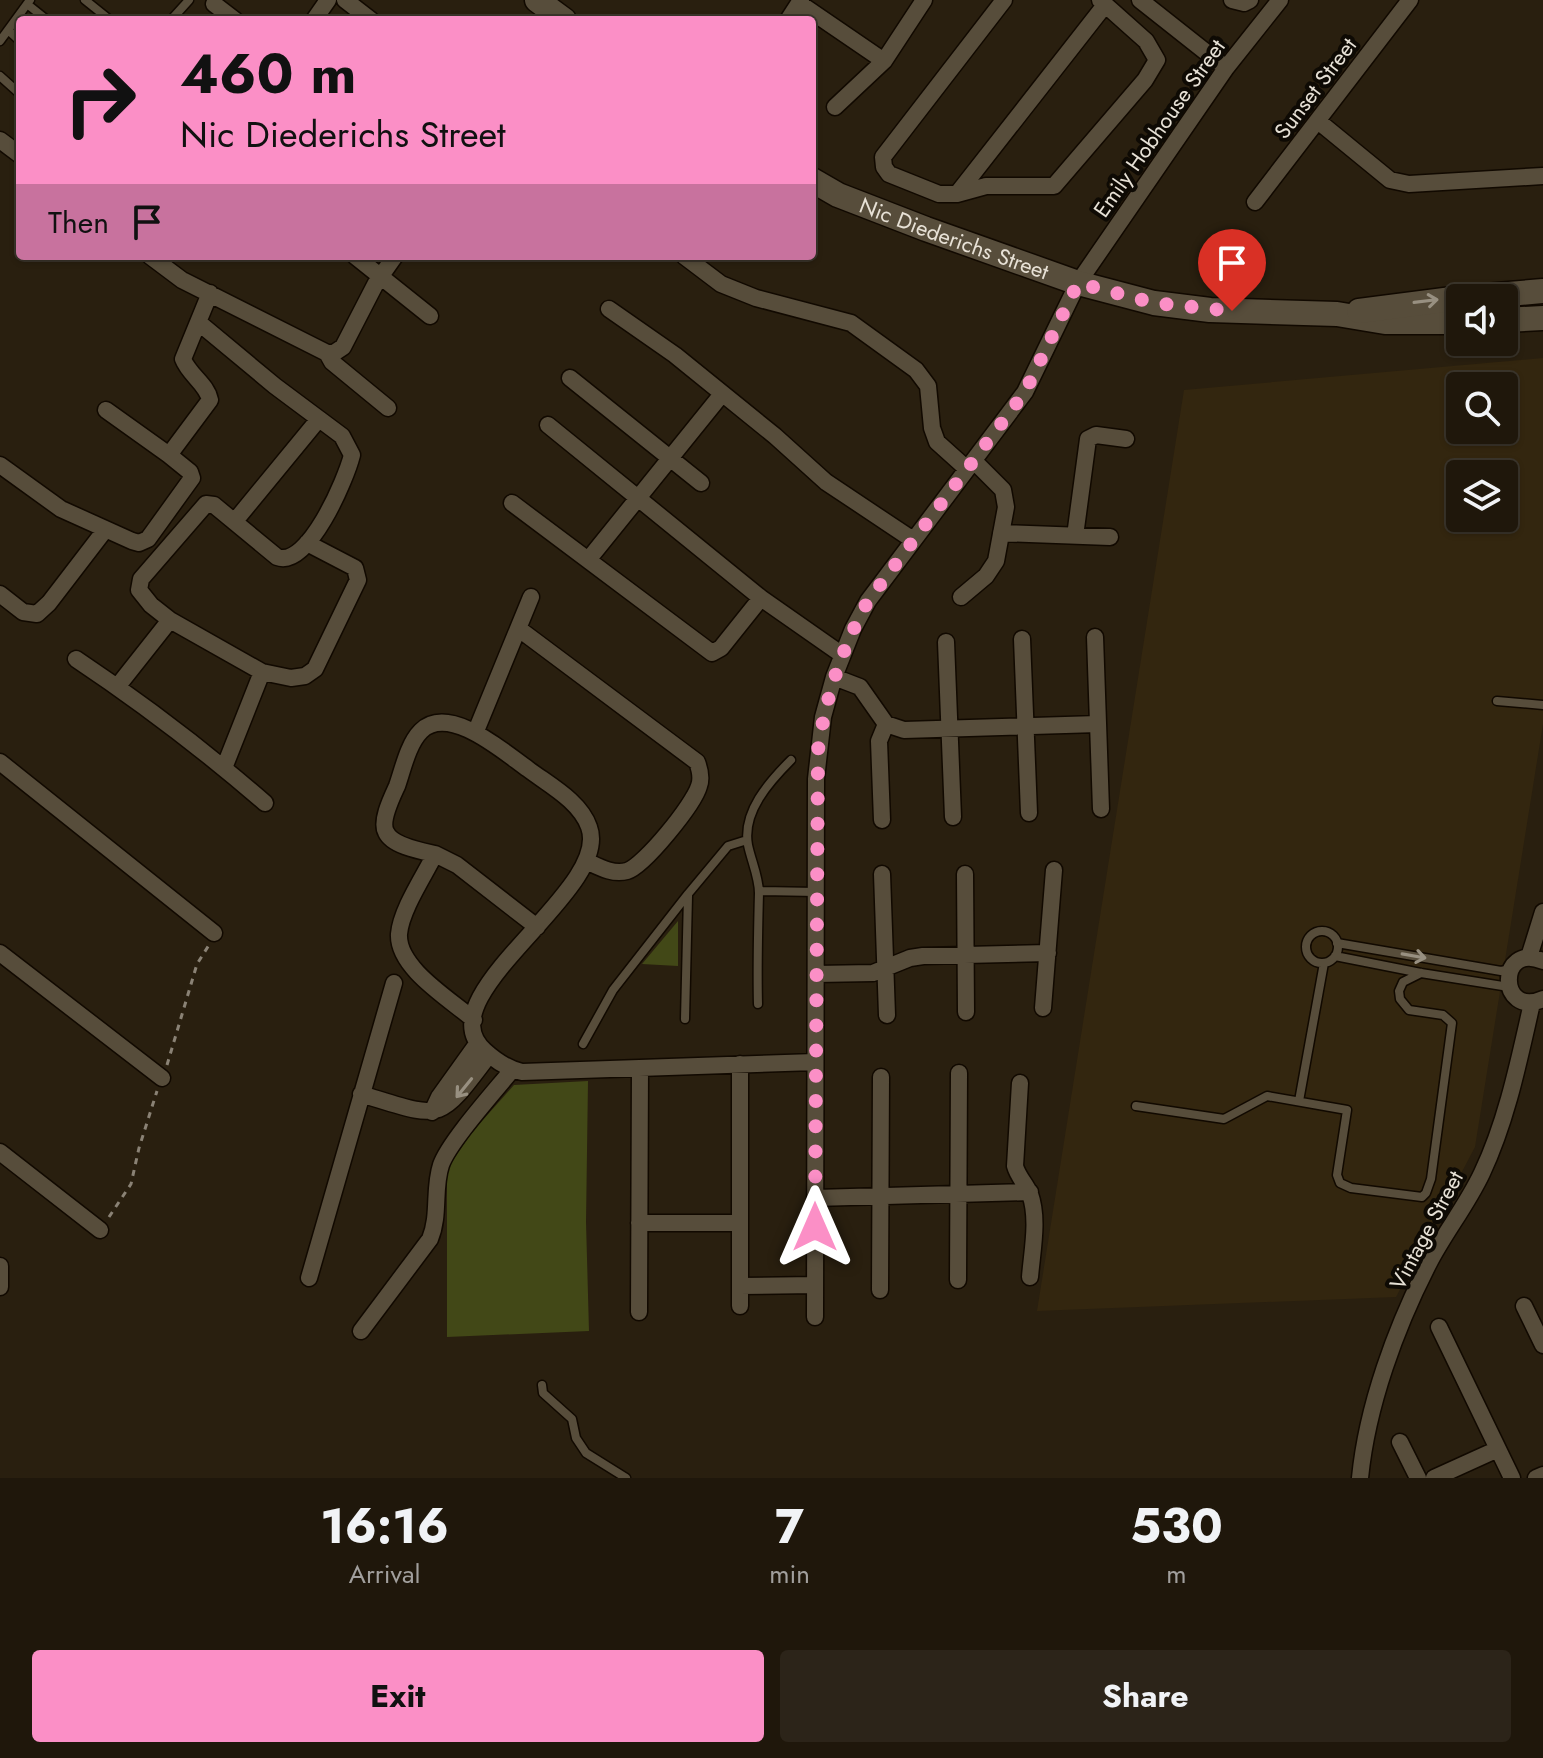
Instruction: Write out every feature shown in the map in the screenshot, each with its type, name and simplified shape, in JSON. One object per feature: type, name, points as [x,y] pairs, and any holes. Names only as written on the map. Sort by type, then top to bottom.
[{"type":"street","points":[[345,0],[366,16]]},
{"type":"street","points":[[537,0],[559,16]]},
{"type":"street","points":[[835,107],[884,61],[924,0]]},
{"type":"street","points":[[957,194],[1103,2],[1146,41],[1157,60],[1145,80],[1054,186],[986,186],[957,194],[939,194],[889,174],[883,157],[1004,0]]},
{"type":"street","points":[[1140,0],[1226,68]]},
{"type":"street","points":[[1232,0],[1244,3],[1250,0]]},
{"type":"street","name":"Emily Hobhouse Street","points":[[815,1317],[818,750],[823,717],[841,654],[868,601],[1025,392],[1078,283],[1226,68],[1280,0]]},
{"type":"street","name":"Sunset Street","points":[[1255,202],[1410,0]]},
{"type":"street","points":[[800,1],[884,61]]},
{"type":"street","points":[[214,4],[230,16]]},
{"type":"street","points":[[1318,121],[1390,180],[1409,184],[1543,176]]},
{"type":"street","name":"Nic Diederichs Street","points":[[816,182],[838,195],[926,229],[1078,283],[1179,307],[1337,314],[1385,322],[1446,322]]},
{"type":"street","points":[[155,260],[182,280],[327,353],[334,353],[343,347],[392,260]]},
{"type":"street","points":[[360,260],[430,316]]},
{"type":"street","points":[[689,260],[721,284],[756,298],[851,323],[916,370],[928,386],[932,428],[937,442],[1003,490],[1006,507],[996,561],[992,569],[961,597]]},
{"type":"street","name":"Nic Diederichs Street","points":[[1518,293],[1543,291]]},
{"type":"street","points":[[169,455],[210,398],[186,368],[183,359],[210,293]]},
{"type":"street","name":"Nic Diederichs Street","points":[[1337,314],[1446,300]]},
{"type":"street","points":[[609,309],[675,355],[826,482],[913,540]]},
{"type":"street","points":[[1518,319],[1543,318]]},
{"type":"street","points":[[198,322],[342,436],[352,455],[343,485],[307,543],[293,556],[282,560],[214,505],[202,506],[141,579],[138,587],[142,595],[170,620],[262,672],[291,678],[305,676],[315,669],[358,580],[355,568],[307,543]]},
{"type":"street","points":[[327,353],[332,362],[388,408]]},
{"type":"street","points":[[570,378],[701,483]]},
{"type":"street","points":[[588,560],[722,394]]},
{"type":"street","points":[[0,465],[61,509],[139,543],[153,534],[192,478],[190,472],[169,455],[106,410]]},
{"type":"street","points":[[235,521],[318,420]]},
{"type":"street","points":[[548,425],[761,598],[841,654]]},
{"type":"street","points":[[1075,536],[1088,439],[1096,435],[1126,439]]},
{"type":"street","points":[[512,503],[712,653],[721,648],[761,598]]},
{"type":"street","points":[[0,594],[23,612],[37,614],[49,603],[105,530]]},
{"type":"street","points":[[1001,533],[1110,537]]},
{"type":"street","points":[[476,731],[531,597]]},
{"type":"street","points":[[117,687],[170,620]]},
{"type":"street","points":[[519,629],[697,762],[700,772],[697,791],[643,862],[623,872],[614,872],[586,861]]},
{"type":"street","points":[[1095,637],[1101,809]]},
{"type":"street","points":[[1022,639],[1029,813]]},
{"type":"street","points":[[946,642],[953,817]]},
{"type":"street","points":[[76,659],[224,768],[265,803]]},
{"type":"street","points":[[224,768],[262,672]]},
{"type":"street","points":[[834,677],[860,687],[886,724],[904,730],[1098,724]]},
{"type":"street","points":[[537,927],[457,865],[392,839],[386,833],[384,826],[391,800],[415,739],[422,729],[436,723],[476,731],[567,798],[580,811],[591,832],[586,861],[537,927],[483,989],[474,1020],[483,1050],[512,1070],[522,1072],[815,1062]]},
{"type":"street","points":[[882,820],[879,741],[886,724]]},
{"type":"street","points":[[0,762],[214,933]]},
{"type":"street","points":[[435,854],[404,914],[399,932],[400,947],[403,957],[415,970],[474,1020]]},
{"type":"street","points":[[1043,1008],[1054,870]]},
{"type":"street","points":[[882,874],[887,1015]]},
{"type":"street","points":[[965,874],[966,1012]]},
{"type":"street","points":[[1538,1001],[1518,999],[1509,987],[1511,969],[1519,960],[1536,959],[1543,912]]},
{"type":"street","points":[[0,953],[162,1078]]},
{"type":"street","points":[[816,974],[873,973],[910,958],[1048,953]]},
{"type":"street","points":[[309,1278],[394,983]]},
{"type":"street","name":"Vintage Street","points":[[1360,1478],[1363,1451],[1383,1375],[1429,1262],[1482,1173],[1498,1133],[1538,1001]]},
{"type":"street","points":[[361,1094],[411,1110],[432,1112],[447,1107],[483,1050]]},
{"type":"street","points":[[740,1064],[740,1306]]},
{"type":"street","points":[[639,1312],[640,1068]]},
{"type":"street","points":[[361,1331],[430,1239],[442,1162],[512,1070]]},
{"type":"street","points":[[958,1280],[959,1073]]},
{"type":"street","points":[[880,1290],[881,1077]]},
{"type":"street","points":[[1020,1083],[1015,1166],[1030,1192],[1034,1225],[1030,1277]]},
{"type":"street","points":[[0,1152],[100,1230]]},
{"type":"street","points":[[815,1198],[1030,1192]]},
{"type":"street","points":[[639,1223],[740,1223]]},
{"type":"street","points":[[0,1266],[0,1287]]},
{"type":"street","points":[[740,1286],[815,1285]]},
{"type":"street","points":[[1524,1306],[1543,1345]]},
{"type":"street","points":[[1439,1327],[1512,1478]]},
{"type":"street","points":[[1400,1442],[1418,1478]]},
{"type":"street","points":[[1434,1478],[1498,1449]]},
{"type":"street","points":[[1536,1478],[1543,1475]]},
{"type":"lane","points":[[85,0],[105,16]]},
{"type":"lane","points":[[175,16],[189,0]]},
{"type":"lane","points":[[0,41],[16,19]]},
{"type":"lane","points":[[8,30],[16,37]]},
{"type":"lane","points":[[0,76],[16,90]]},
{"type":"lane","points":[[1497,701],[1543,705]]},
{"type":"lane","points":[[758,1004],[756,909],[759,891],[747,840],[753,808],[773,778],[791,760]]},
{"type":"lane","points":[[583,1044],[613,990],[688,894],[728,846],[747,840]]},
{"type":"lane","points":[[759,891],[816,892]]},
{"type":"lane","points":[[685,1019],[688,894]]},
{"type":"lane","points":[[1335,956],[1337,943],[1333,937],[1325,932],[1316,932],[1309,938],[1306,947],[1314,961],[1324,963],[1335,956],[1509,987]]},
{"type":"lane","points":[[1337,943],[1501,971],[1511,969]]},
{"type":"lane","points":[[1299,1101],[1324,963]]},
{"type":"lane","points":[[1136,1106],[1224,1119],[1267,1096],[1347,1110],[1337,1175],[1344,1186],[1415,1197],[1426,1193],[1439,1128],[1452,1023],[1443,1015],[1409,1010],[1400,999],[1403,982],[1421,973]]},
{"type":"lane","points":[[542,1385],[543,1393],[572,1419],[576,1438],[586,1453],[626,1478]]},
{"type":"shaded area","points":[[1543,358],[1543,724],[1475,1147],[1396,1297],[1037,1311],[1184,390]]},
{"type":"green space","points":[[678,921],[678,966],[642,964]]},
{"type":"green space","points":[[588,1081],[586,1222],[589,1331],[447,1337],[447,1169],[473,1131],[514,1085]]},
{"type":"route","points":[[815,1227],[816,779],[823,717],[841,654],[868,601],[1025,392],[1078,283],[1154,303],[1232,311]]}]
